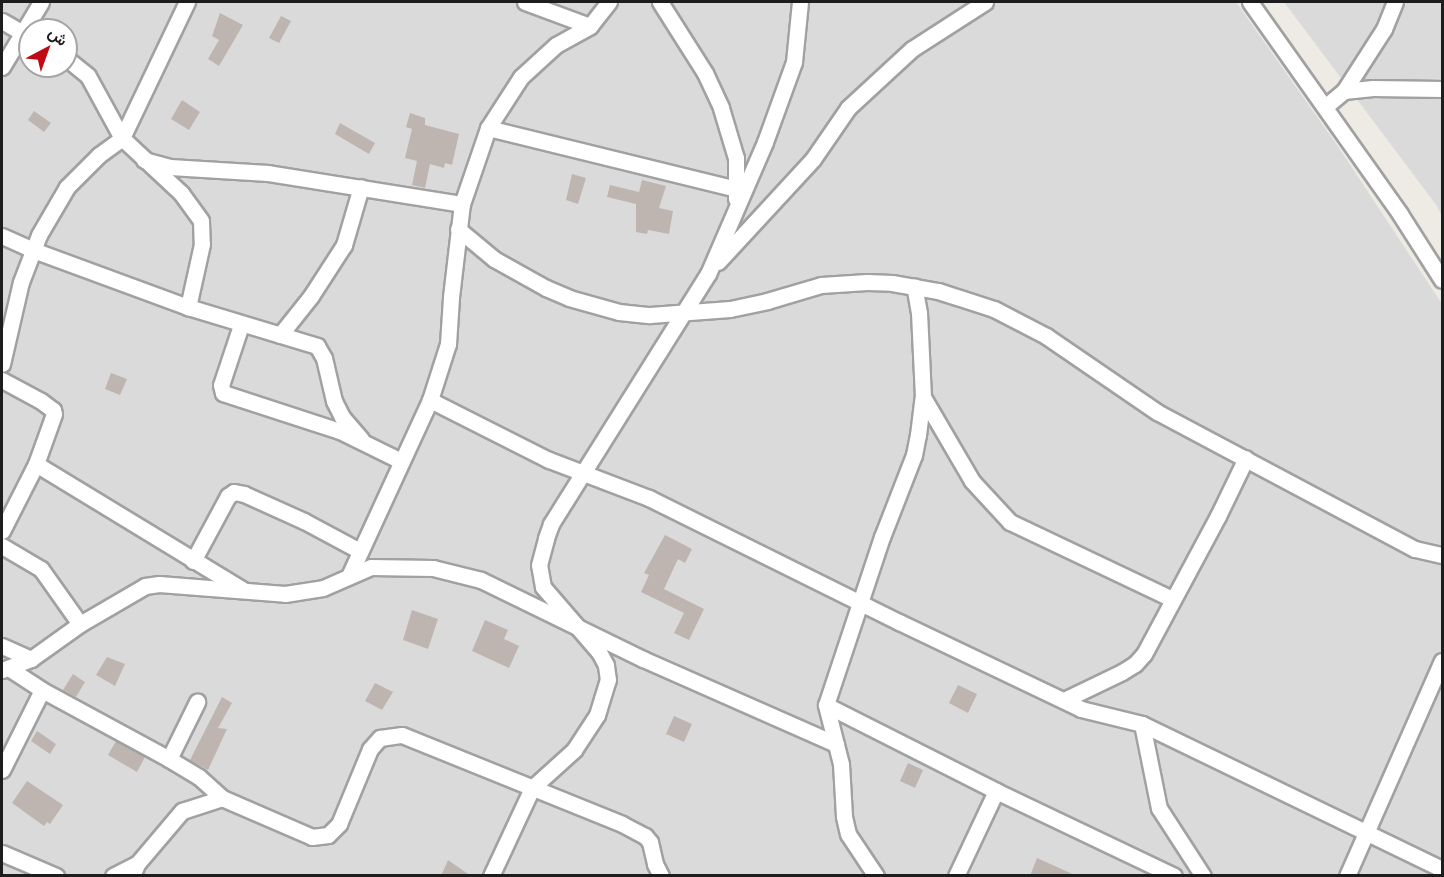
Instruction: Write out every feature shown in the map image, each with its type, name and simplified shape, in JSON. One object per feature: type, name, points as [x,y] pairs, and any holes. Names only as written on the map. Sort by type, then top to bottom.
[{"type":"street","points":[[34,18],[41,2]]},
{"type":"street","points":[[2,364],[21,282],[33,250],[67,188],[99,155],[122,138],[187,2]]},
{"type":"street","points":[[525,2],[590,26]]},
{"type":"street","points":[[350,574],[430,400],[448,345],[462,204],[488,128],[521,77],[556,45],[590,26],[609,2]]},
{"type":"street","points":[[660,2],[713,87],[736,158],[736,208]]},
{"type":"street","points":[[708,274],[765,142],[794,62],[800,2]]},
{"type":"street","points":[[491,876],[532,788],[574,750],[597,715],[608,680],[606,665],[583,630],[543,587],[539,565],[552,524],[708,274],[813,159],[848,108],[912,49],[985,2]]},
{"type":"street","points":[[1250,2],[1326,106],[1443,280]]},
{"type":"street","points":[[1326,106],[1344,91],[1384,29],[1395,2]]},
{"type":"street","points":[[2,21],[18,30]]},
{"type":"street","points":[[2,67],[18,45]]},
{"type":"street","points":[[78,68],[88,76],[122,138],[181,193],[201,221],[202,244],[189,307]]},
{"type":"street","points":[[1344,91],[1373,88],[1443,89]]},
{"type":"street","points":[[488,128],[736,189]]},
{"type":"street","points":[[144,160],[170,167],[268,173],[462,204]]},
{"type":"street","points":[[280,335],[311,296],[344,245],[361,187]]},
{"type":"street","points":[[458,229],[494,259],[568,298],[619,312],[650,315],[730,309],[821,285],[867,282],[914,286],[939,291],[994,309],[1046,336],[1157,412],[1415,549],[1443,555]]},
{"type":"street","points":[[2,236],[33,250],[189,307],[242,325],[310,343],[322,352],[334,401],[346,423],[361,439]]},
{"type":"street","points":[[876,876],[848,834],[844,816],[844,782],[826,705],[914,455],[924,397],[920,323],[914,286]]},
{"type":"street","points":[[242,325],[221,385],[223,393],[278,409],[361,439],[401,461]]},
{"type":"street","points":[[2,380],[53,410],[50,429],[36,464],[2,531]]},
{"type":"street","points":[[924,397],[972,481],[1010,522],[1172,599]]},
{"type":"street","points":[[430,400],[549,460],[649,498],[860,603],[1064,700],[1090,711],[1119,716],[1142,724],[1443,869]]},
{"type":"street","points":[[1064,700],[1135,664],[1148,648],[1246,458]]},
{"type":"street","points":[[36,464],[248,593]]},
{"type":"street","points":[[192,561],[228,496],[234,492],[244,494],[304,521],[360,551]]},
{"type":"street","points":[[2,546],[41,569],[80,624]]},
{"type":"street","points":[[6,669],[31,659],[80,624],[145,586],[165,584],[248,593],[285,594],[323,588],[350,574],[371,567],[433,568],[481,580],[583,630],[836,744]]},
{"type":"street","points":[[2,646],[31,659]]},
{"type":"street","points":[[1347,876],[1443,661]]},
{"type":"street","points":[[6,669],[169,759],[199,777],[222,798],[312,837],[328,835],[339,824],[370,749],[380,738],[402,735],[645,836],[651,842],[655,864],[661,876]]},
{"type":"street","points":[[2,770],[42,690]]},
{"type":"street","points":[[169,759],[197,702]]},
{"type":"street","points":[[826,705],[996,792],[1174,876]]},
{"type":"street","points":[[1142,724],[1159,808],[1203,876]]},
{"type":"street","points":[[956,876],[996,792]]},
{"type":"street","points":[[113,876],[135,870],[182,811],[222,798]]},
{"type":"street","points":[[3,857],[56,876]]},
{"type":"shaded area","points":[[2,2],[1236,2],[1337,145],[1442,304],[1442,875],[2,876]]},
{"type":"shaded area","points":[[1284,2],[1442,2],[1442,216],[1437,206]]},
{"type":"building","points":[[220,13],[243,25],[219,66],[208,59],[219,40],[212,36]]},
{"type":"building","points":[[281,16],[291,21],[279,43],[269,38]]},
{"type":"building","points":[[182,100],[200,112],[189,130],[171,119]]},
{"type":"building","points":[[34,111],[51,123],[44,132],[28,120]]},
{"type":"building","points":[[410,113],[425,118],[425,125],[459,134],[452,165],[445,163],[444,168],[430,164],[425,188],[412,185],[417,161],[405,158],[412,129],[406,127]]},
{"type":"building","points":[[340,123],[375,143],[369,154],[335,134]]},
{"type":"building","points":[[572,174],[586,178],[578,204],[566,200]]},
{"type":"building","points":[[642,180],[666,186],[659,208],[673,211],[669,234],[648,230],[647,234],[636,232],[636,204],[607,197],[610,185],[639,192]]},
{"type":"building","points":[[111,373],[127,379],[120,395],[105,389]]},
{"type":"building","points":[[665,535],[692,549],[685,563],[678,559],[664,589],[704,609],[689,640],[674,633],[684,613],[641,592],[649,575],[644,573]]},
{"type":"building","points":[[412,610],[438,619],[428,649],[403,640]]},
{"type":"building","points":[[485,620],[508,630],[504,639],[519,646],[509,668],[472,651]]},
{"type":"building","points":[[107,657],[125,664],[115,686],[96,675]]},
{"type":"building","points":[[73,674],[85,682],[76,697],[63,690]]},
{"type":"building","points":[[375,683],[393,692],[382,710],[365,701]]},
{"type":"building","points":[[958,685],[977,694],[968,713],[949,703]]},
{"type":"building","points":[[222,697],[232,703],[218,728],[227,729],[208,770],[190,760]]},
{"type":"building","points":[[674,716],[692,724],[684,742],[666,734]]},
{"type":"building","points":[[37,731],[56,744],[50,754],[31,741]]},
{"type":"building","points":[[116,741],[145,757],[137,772],[108,755]]},
{"type":"building","points":[[908,763],[923,770],[915,788],[900,781]]},
{"type":"building","points":[[27,781],[63,805],[50,824],[47,822],[44,826],[12,803]]},
{"type":"building","points":[[1037,858],[1077,876],[1030,876]]},
{"type":"building","points":[[448,860],[471,876],[441,876]]}]
